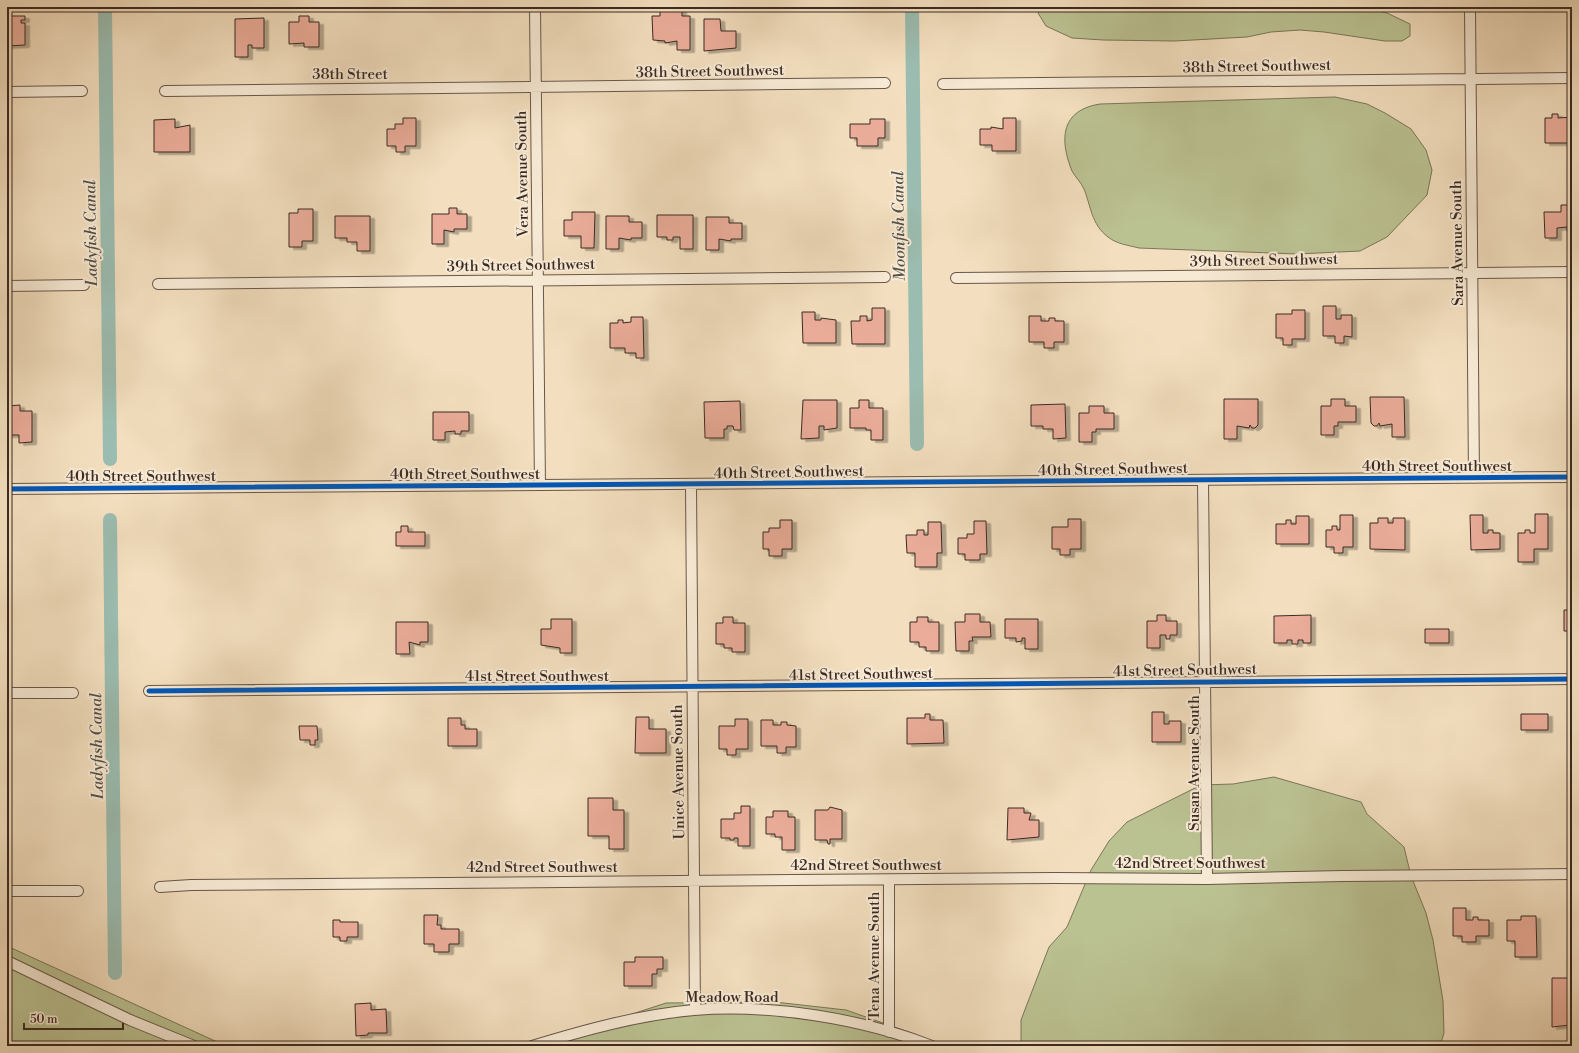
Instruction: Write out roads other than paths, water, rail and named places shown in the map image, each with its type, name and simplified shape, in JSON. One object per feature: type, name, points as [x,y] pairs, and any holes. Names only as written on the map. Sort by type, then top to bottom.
[{"type":"street","name":"Vera Avenue South","points":[[535,7],[540,485]]},
{"type":"street","name":"Sara Avenue South","points":[[1470,7],[1474,478]]},
{"type":"street","name":"38th Street Southwest","points":[[943,84],[1572,78]]},
{"type":"street","name":"38th Street Southwest","points":[[536,87],[885,83]]},
{"type":"street","name":"38th Street","points":[[165,91],[536,87]]},
{"type":"street","points":[[7,92],[82,91]]},
{"type":"street","name":"39th Street Southwest","points":[[956,278],[1572,272]]},
{"type":"street","name":"39th Street Southwest","points":[[158,284],[885,277]]},
{"type":"street","points":[[7,286],[84,285]]},
{"type":"street","name":"40th Street Southwest","points":[[7,489],[1572,477]]},
{"type":"street","name":"Susan Avenue South","points":[[1203,480],[1207,879]]},
{"type":"street","name":"Unice Avenue South","points":[[691,484],[695,1010]]},
{"type":"street","name":"41st Street Southwest","points":[[150,691],[1572,679]]},
{"type":"street","points":[[7,693],[73,693]]},
{"type":"street","name":"42nd Street Southwest","points":[[160,887],[694,881],[1207,879],[1572,874]]},
{"type":"street","name":"Tena Avenue South","points":[[889,880],[889,1032]]},
{"type":"street","points":[[7,891],[78,891]]},
{"type":"street","points":[[7,961],[130,1020],[194,1046]]},
{"type":"street","name":"Meadow Road","points":[[532,1046],[610,1024],[695,1010],[726,1009],[786,1012],[841,1020],[889,1032],[932,1046]]},
{"type":"waterway","name":"Ladyfish Canal","points":[[105,7],[110,459]]},
{"type":"waterway","name":"Moonfish Canal","points":[[912,7],[917,444]]},
{"type":"waterway","name":"Ladyfish Canal","points":[[110,520],[115,973]]}]
